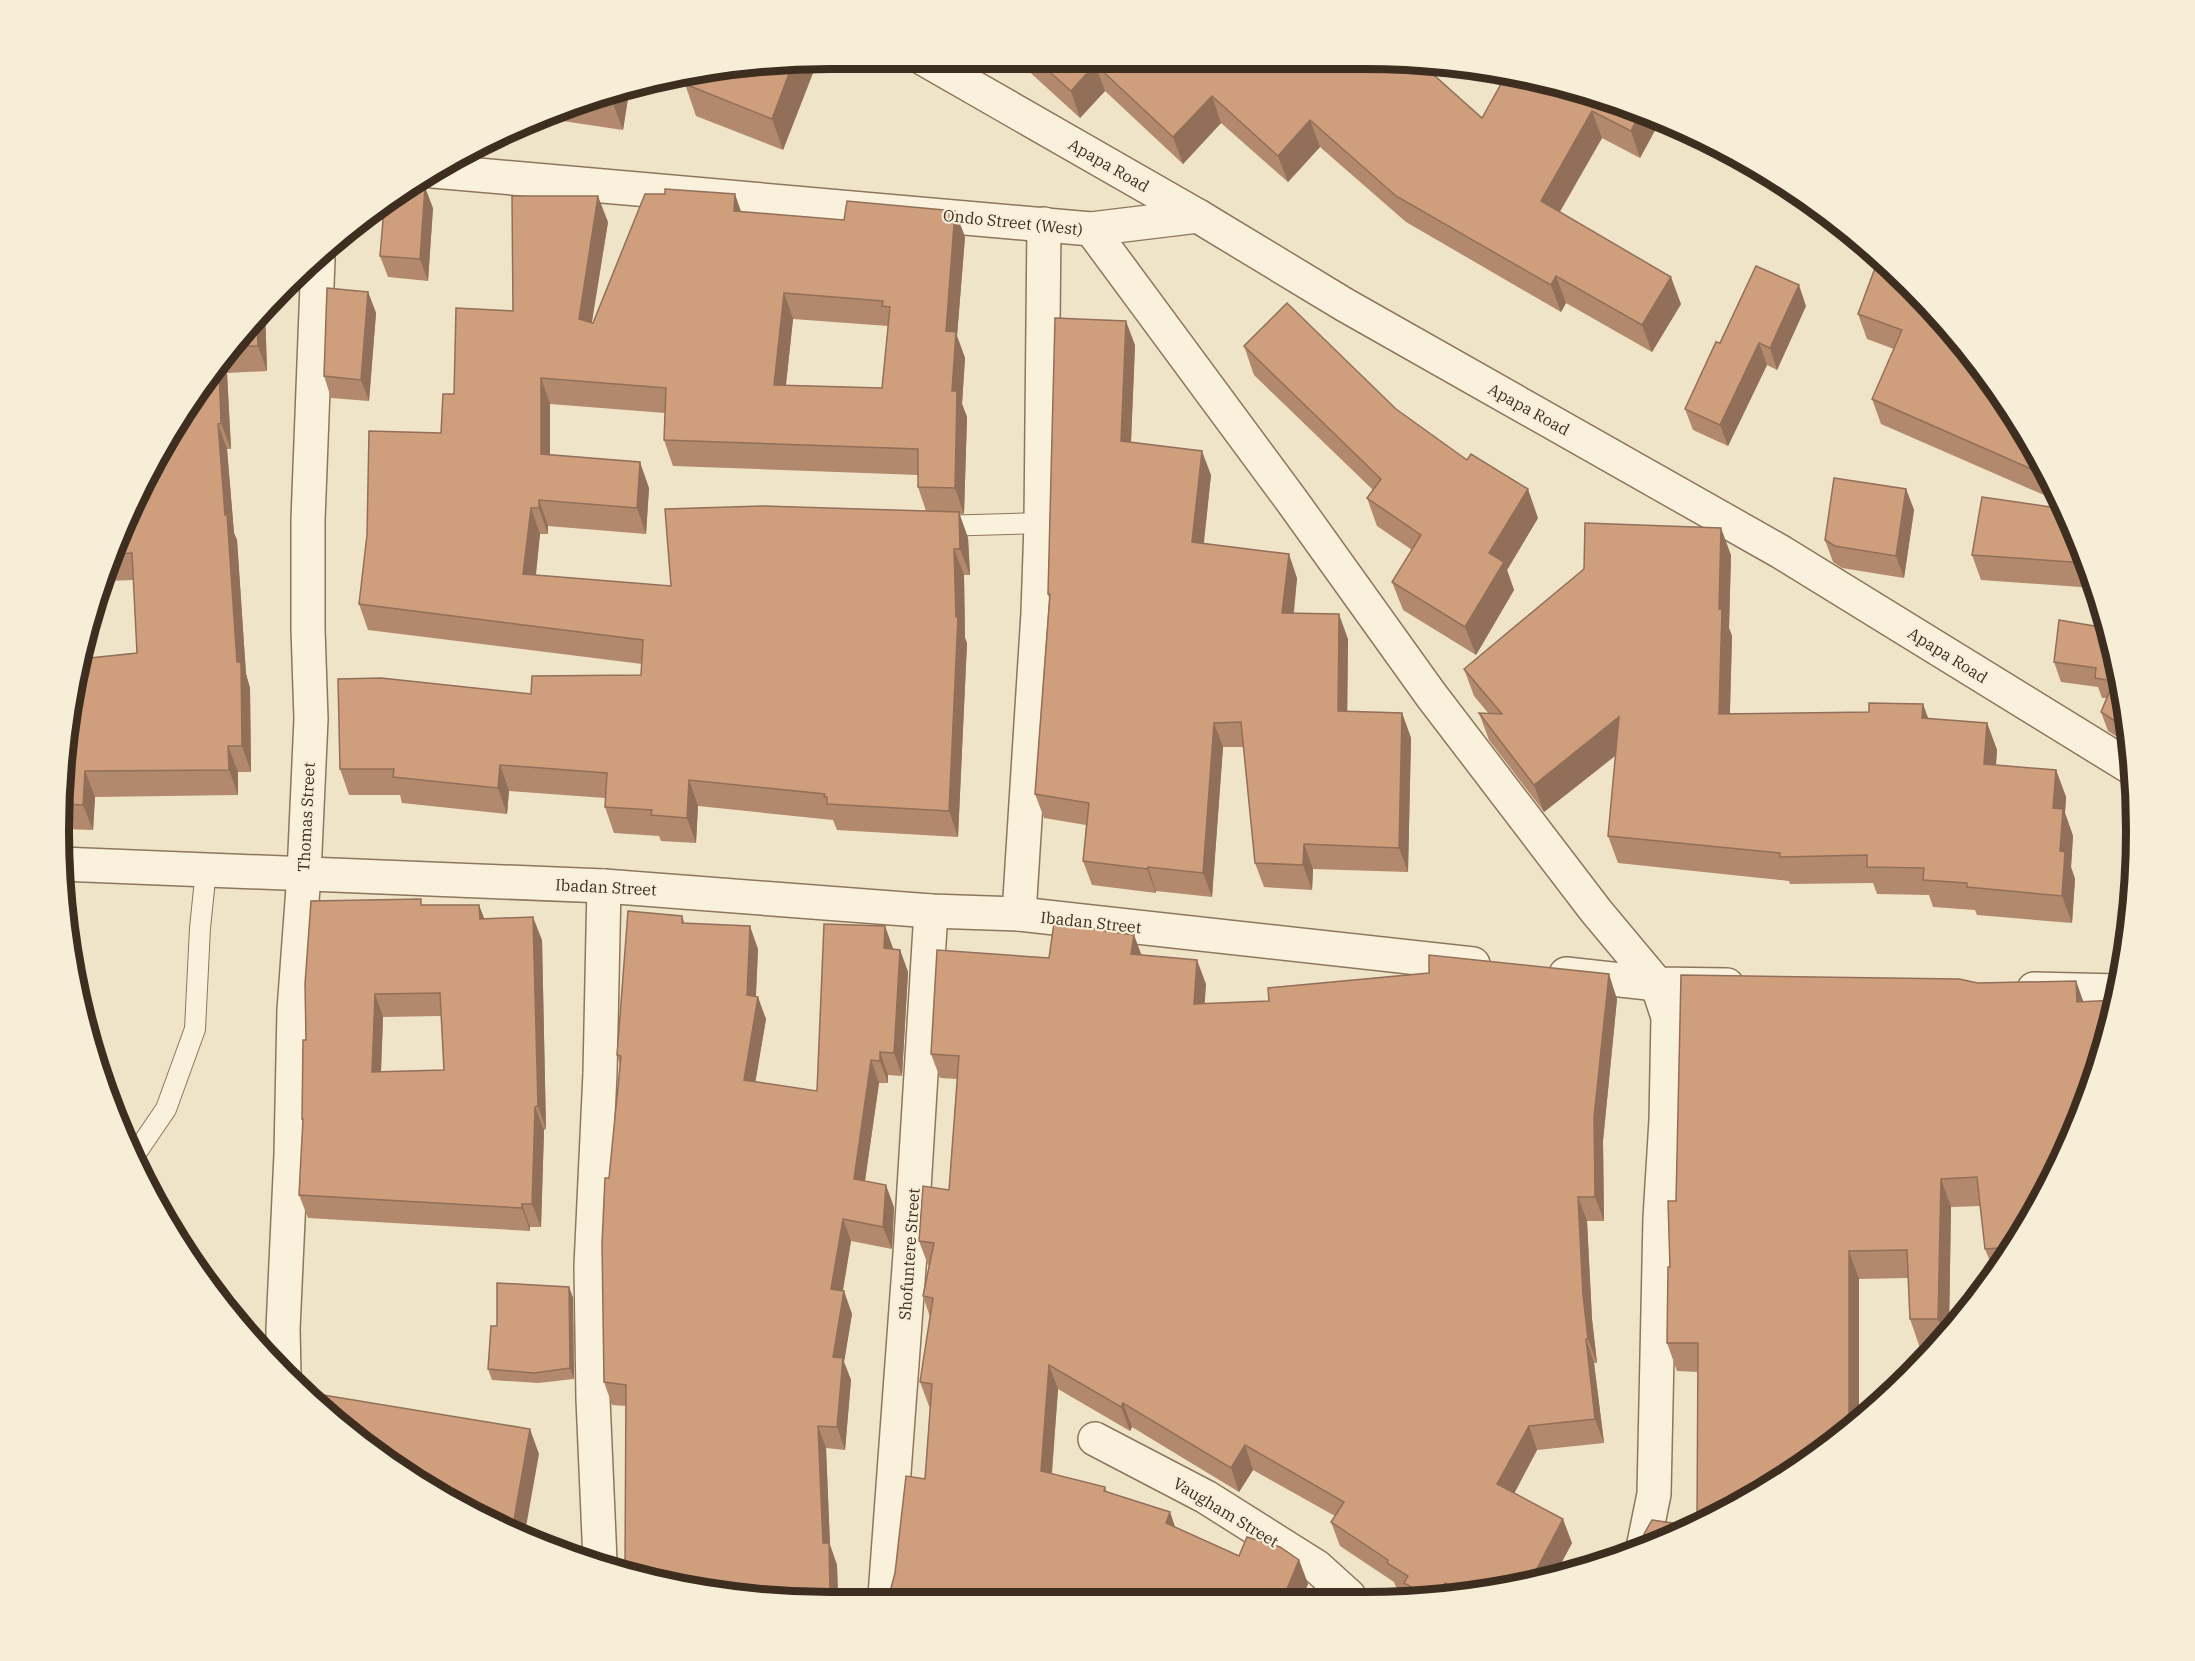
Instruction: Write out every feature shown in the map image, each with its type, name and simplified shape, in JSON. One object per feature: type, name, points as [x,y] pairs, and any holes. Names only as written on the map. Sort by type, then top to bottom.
[{"type":"street","name":"Apapa Road","points":[[941,69],[1198,216],[1345,305],[1781,552],[2122,762]]},
{"type":"street","name":"Ondo Street (West)","points":[[448,172],[1091,230],[1198,216]]},
{"type":"street","points":[[1019,914],[1038,613],[1044,224]]},
{"type":"street","points":[[1091,230],[1292,501],[1431,695],[1596,911],[1658,984],[1668,1017],[1666,1120],[1660,1218],[1653,1494],[1645,1538]]},
{"type":"street","name":"Thomas Street","points":[[284,1360],[294,1010],[304,874],[311,719],[308,520],[318,268]]},
{"type":"street","name":"Ibadan Street","points":[[70,864],[604,886],[930,911],[1019,914],[1504,968]]},
{"type":"street","points":[[600,1556],[593,1399],[591,1266],[600,1073],[604,886]]},
{"type":"street","name":"Shofuntere Street","points":[[885,1592],[910,1254],[930,911]]},
{"type":"street","points":[[1539,971],[1658,984],[1752,986]]},
{"type":"street","points":[[2000,989],[2108,991]]},
{"type":"street","name":"Vaugham Street","points":[[1095,1439],[1206,1497],[1317,1567],[1345,1592]]},
{"type":"lane","points":[[926,525],[1041,524]]},
{"type":"lane","points":[[139,1148],[166,1109],[195,1029],[200,927],[206,870]]},
{"type":"building","points":[[1046,69],[1091,69],[1071,91]]},
{"type":"building","points":[[1100,69],[1364,69],[1431,73],[1482,118],[1502,82],[1562,95],[1637,120],[1631,131],[1592,111],[1541,201],[1671,277],[1642,325],[1556,276],[1551,285],[1396,196],[1310,120],[1278,156],[1212,96],[1173,137]]},
{"type":"building","points":[[790,71],[772,119],[685,84],[731,76]]},
{"type":"building","points":[[425,187],[420,259],[380,256],[383,214]]},
{"type":"building","points":[[665,189],[735,194],[734,211],[844,220],[847,201],[955,211],[946,331],[956,332],[952,391],[957,391],[955,488],[918,487],[918,449],[664,440],[666,388],[541,378],[541,454],[640,462],[637,508],[539,500],[539,508],[531,508],[523,574],[671,586],[665,509],[763,506],[959,512],[960,549],[954,549],[956,617],[958,617],[949,811],[827,804],[825,794],[689,780],[687,818],[651,815],[652,810],[605,807],[607,773],[500,765],[498,788],[393,777],[394,769],[340,769],[338,679],[381,678],[531,694],[532,676],[641,675],[643,640],[359,604],[367,535],[369,431],[441,433],[443,394],[454,394],[456,308],[513,311],[512,196],[598,196],[579,319],[593,323],[645,194],[665,194]],"holes":[[[784,293],[883,301],[882,306],[890,307],[882,388],[774,385]]]},
{"type":"building","points":[[1756,266],[1799,285],[1770,348],[1759,343],[1720,425],[1685,409],[1716,342],[1720,343]]},
{"type":"building","points":[[1876,266],[1937,328],[1969,367],[1998,407],[2035,470],[1872,399],[1902,330],[1858,314]]},
{"type":"building","points":[[327,288],[368,292],[361,380],[324,376]]},
{"type":"building","points":[[1287,303],[1396,409],[1467,460],[1471,454],[1528,489],[1489,553],[1504,562],[1465,627],[1392,582],[1421,535],[1367,498],[1381,479],[1244,346]]},
{"type":"building","points":[[1055,318],[1126,321],[1121,441],[1202,451],[1192,542],[1289,554],[1282,613],[1339,614],[1338,711],[1402,713],[1399,848],[1304,844],[1303,865],[1255,863],[1241,722],[1214,723],[1203,873],[1083,861],[1089,803],[1035,794],[1050,594],[1048,594]]},
{"type":"building","points":[[257,329],[258,346],[243,346]]},
{"type":"building","points":[[219,376],[221,423],[218,424],[225,515],[227,514],[237,662],[241,662],[242,746],[228,746],[229,770],[85,771],[83,805],[70,804],[76,731],[89,658],[137,653],[132,553],[121,554],[148,494],[197,407]]},
{"type":"building","points":[[1834,478],[1906,489],[1896,556],[1835,546],[1825,540]]},
{"type":"building","points":[[1982,497],[2053,507],[2077,562],[1972,555]]},
{"type":"building","points":[[1585,523],[1721,528],[1719,609],[1722,609],[1719,714],[1869,712],[1869,703],[1923,704],[1922,718],[1987,723],[1984,764],[2056,770],[2053,808],[2063,809],[2060,851],[2065,852],[2062,896],[1967,887],[1967,883],[1923,880],[1924,868],[1867,867],[1867,855],[1780,857],[1780,853],[1608,836],[1619,717],[1534,785],[1479,713],[1502,714],[1464,669],[1584,569]]},
{"type":"building","points":[[2059,620],[2098,627],[2111,680],[2095,678],[2096,668],[2054,662]]},
{"type":"building","points":[[2112,686],[2118,723],[2101,712]]},
{"type":"building","points":[[421,899],[421,905],[479,905],[480,919],[533,917],[538,1106],[535,1107],[532,1204],[522,1204],[522,1208],[299,1195],[303,1119],[303,1040],[306,1040],[305,984],[311,901]],"holes":[[[440,993],[444,1070],[372,1072],[375,994]]]},
{"type":"building","points":[[628,911],[682,916],[682,923],[750,926],[747,995],[758,997],[744,1080],[817,1091],[824,924],[885,926],[884,948],[900,950],[894,1053],[880,1052],[880,1061],[871,1060],[854,1179],[886,1185],[883,1227],[843,1219],[831,1289],[844,1291],[833,1357],[843,1358],[837,1427],[818,1426],[823,1543],[829,1543],[830,1591],[781,1590],[731,1585],[682,1577],[625,1564],[626,1385],[604,1382],[602,1244],[605,1178],[609,1178],[621,1056],[617,1055]]},
{"type":"building","points":[[1054,923],[1134,935],[1131,954],[1197,960],[1194,1004],[1269,1001],[1268,988],[1429,973],[1429,955],[1609,974],[1594,1117],[1595,1197],[1578,1197],[1583,1295],[1588,1339],[1586,1339],[1595,1419],[1529,1426],[1497,1484],[1563,1519],[1535,1572],[1464,1585],[1451,1586],[1445,1583],[1443,1587],[1416,1590],[1404,1583],[1408,1576],[1387,1563],[1388,1560],[1331,1522],[1344,1502],[1245,1445],[1231,1468],[1123,1403],[1121,1407],[1049,1365],[1041,1471],[1105,1487],[1104,1491],[1170,1512],[1166,1523],[1239,1556],[1247,1537],[1280,1547],[1299,1560],[1286,1592],[890,1592],[895,1573],[906,1476],[925,1479],[932,1384],[920,1382],[933,1298],[923,1296],[934,1243],[919,1241],[923,1186],[949,1190],[959,1056],[931,1054],[937,950],[1049,958]]},
{"type":"building","points":[[1681,975],[1959,979],[1978,983],[2076,981],[2077,1002],[2106,1001],[2086,1075],[2068,1122],[2024,1211],[2002,1248],[1985,1249],[1977,1177],[1941,1179],[1938,1319],[1910,1319],[1907,1250],[1849,1251],[1849,1418],[1788,1464],[1697,1515],[1698,1343],[1667,1343],[1668,1267],[1670,1267],[1668,1201],[1676,1201]]},
{"type":"building","points":[[497,1283],[569,1287],[570,1368],[534,1373],[488,1369],[491,1326],[497,1326]]},
{"type":"building","points":[[319,1394],[530,1429],[514,1522],[450,1490],[407,1464],[367,1435]]},
{"type":"building","points":[[1652,1520],[1678,1524],[1643,1539]]}]
